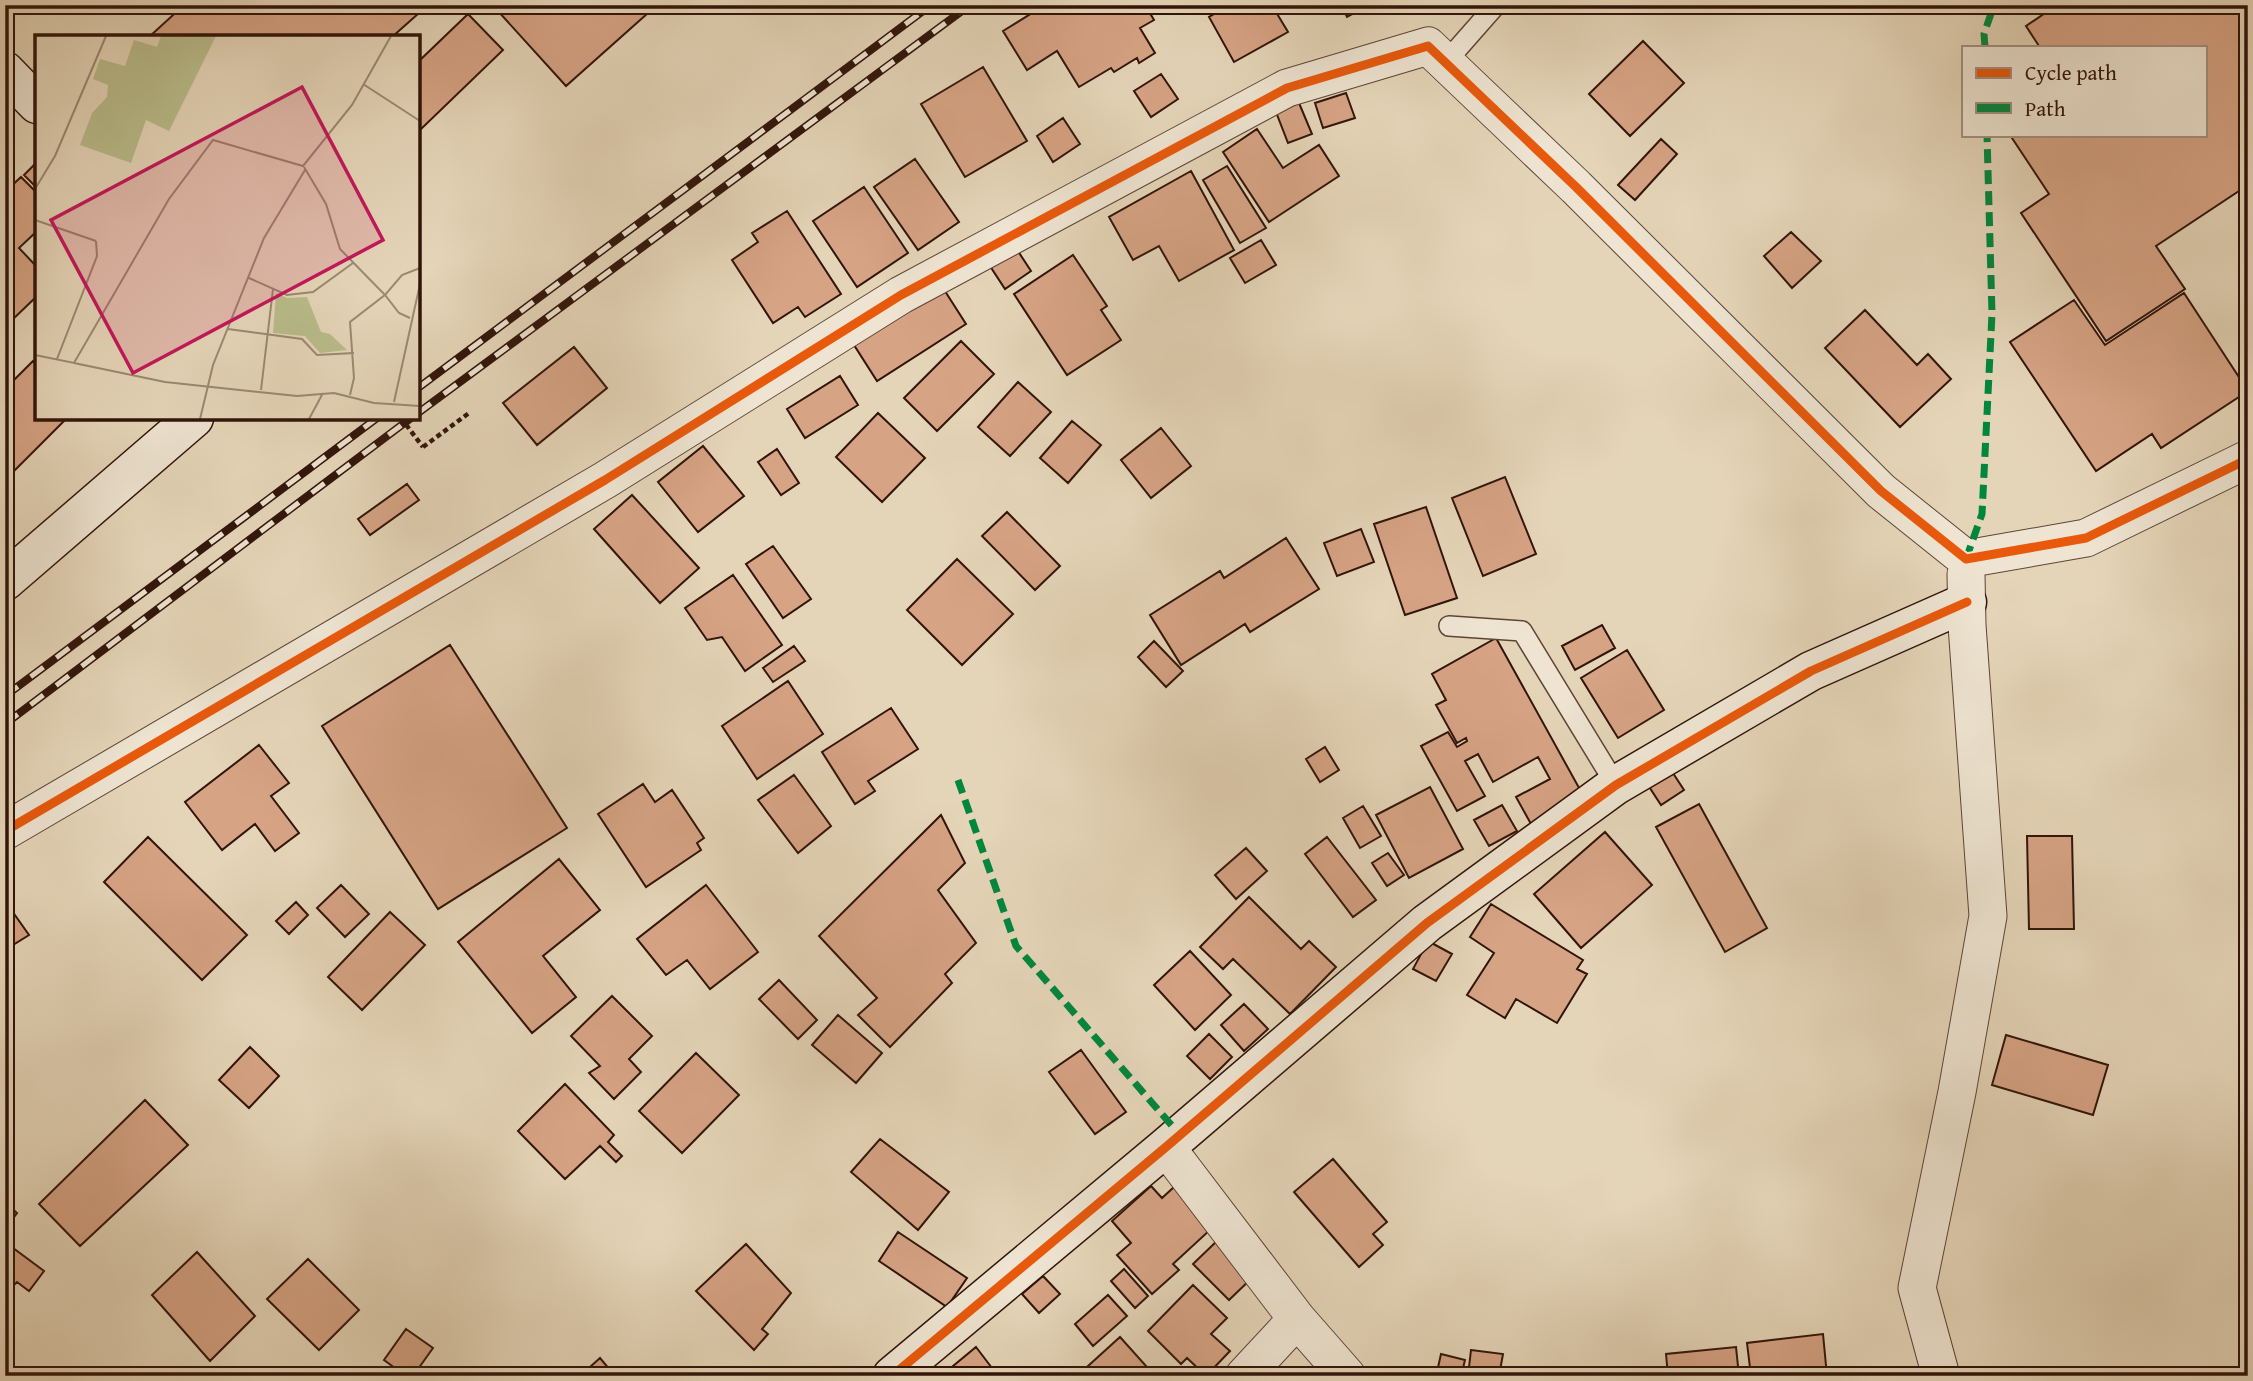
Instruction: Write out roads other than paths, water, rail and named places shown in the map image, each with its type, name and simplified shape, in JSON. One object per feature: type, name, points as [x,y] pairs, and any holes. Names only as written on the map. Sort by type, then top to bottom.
[{"type":"street","points":[[5,831],[605,480],[901,295],[1287,88],[1428,46],[1576,187],[1881,492],[1966,559],[2086,538],[2248,458]]},
{"type":"street","points":[[5,71],[35,102]]},
{"type":"street","points":[[5,581],[192,420]]},
{"type":"street","points":[[1941,1376],[1917,1288],[1957,1092],[1988,916],[1966,559]]},
{"type":"street","points":[[892,1376],[1166,1147],[1427,923],[1616,785],[1811,671],[1967,602]]},
{"type":"street","points":[[1166,1147],[1297,1319],[1347,1376]]},
{"type":"street","points":[[1244,1376],[1297,1319]]},
{"type":"lane","points":[[1446,63],[1496,5]]},
{"type":"lane","points":[[1449,626],[1522,631],[1616,785]]},
{"type":"railway","points":[[420,387],[931,5]]},
{"type":"railway","points":[[420,412],[970,5]]},
{"type":"railway","points":[[5,696],[374,420]]},
{"type":"railway","points":[[5,724],[408,420]]}]
